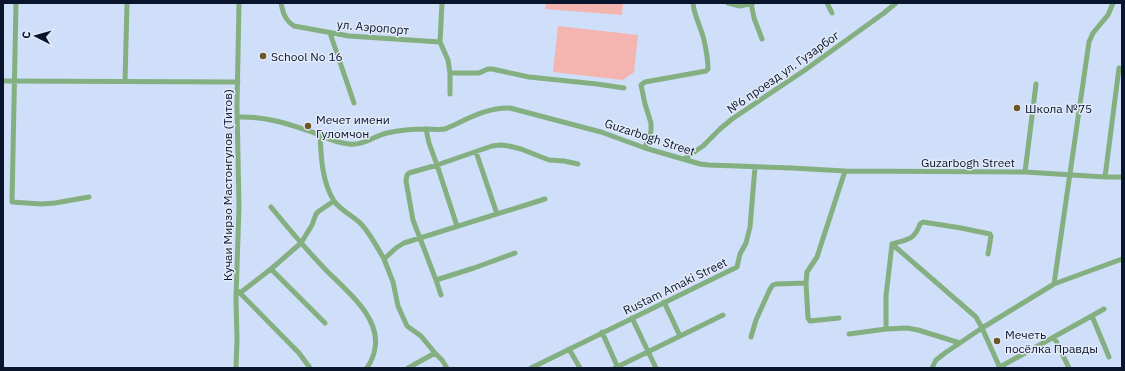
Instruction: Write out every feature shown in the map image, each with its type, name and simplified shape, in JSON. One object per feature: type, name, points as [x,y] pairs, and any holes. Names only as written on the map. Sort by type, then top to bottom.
[{"type":"street","points":[[16,3],[12,202],[41,204],[89,197]]},
{"type":"street","points":[[125,82],[127,3]]},
{"type":"street","name":"Кучаи Мирзо Мастонгулов (Титов)","points":[[236,368],[239,200],[237,116],[239,3]]},
{"type":"street","name":"ул. Аэропорт","points":[[281,3],[284,16],[288,22],[294,26],[349,36],[440,42]]},
{"type":"street","points":[[442,3],[440,42],[448,60],[450,73],[450,94]]},
{"type":"street","points":[[646,148],[651,131],[651,123],[641,85],[645,82],[706,71],[708,69],[708,60],[704,40],[695,16],[693,3]]},
{"type":"street","points":[[728,3],[740,6],[752,3],[754,18],[762,39]]},
{"type":"street","points":[[828,3],[832,13]]},
{"type":"street","name":"№6 проезд ул. Гузарбог","points":[[684,159],[702,146],[732,119],[805,70],[896,3]]},
{"type":"street","points":[[1054,284],[1090,42],[1093,33],[1108,15],[1114,3]]},
{"type":"street","points":[[330,33],[354,103]]},
{"type":"street","points":[[1105,177],[1118,68]]},
{"type":"street","points":[[450,73],[479,73],[492,69],[529,77],[624,88]]},
{"type":"street","points":[[3,81],[238,82]]},
{"type":"street","points":[[1025,172],[1036,84]]},
{"type":"street","name":"Guzarbogh Street","points":[[237,116],[253,116],[269,119],[292,125],[344,144],[356,144],[363,143],[386,134],[410,130],[445,129],[495,108],[510,108],[600,132],[646,148],[700,164],[845,171],[1025,172],[1122,177]]},
{"type":"street","points":[[426,129],[429,143],[457,226]]},
{"type":"street","points":[[320,135],[322,164],[327,185],[334,202],[361,224],[368,232],[384,258],[393,282],[398,306],[408,326],[420,336],[442,360],[447,368]]},
{"type":"street","points":[[441,295],[414,220],[406,178],[409,174],[492,146],[501,145],[521,149],[548,160],[578,164]]},
{"type":"street","points":[[476,152],[497,214]]},
{"type":"street","name":"Rustam Amaki Street","points":[[531,368],[737,267],[750,227],[755,167]]},
{"type":"street","points":[[839,318],[810,321],[808,318],[806,283],[808,272],[817,256],[845,171]]},
{"type":"street","points":[[384,258],[404,243],[545,199]]},
{"type":"street","points":[[308,367],[299,353],[238,292],[271,269],[301,243],[312,226],[316,214],[334,202]]},
{"type":"street","points":[[271,207],[301,243],[353,296],[364,310],[370,321],[374,334],[375,347],[367,368]]},
{"type":"street","points":[[892,244],[910,239],[914,236],[920,224],[923,222],[990,234],[988,254]]},
{"type":"street","points":[[892,244],[976,317],[1000,368],[1104,309]]},
{"type":"street","points":[[886,329],[886,296],[892,244]]},
{"type":"street","points":[[436,280],[515,253]]},
{"type":"street","points":[[932,368],[936,360],[945,353],[982,328],[1054,284],[1122,259]]},
{"type":"street","points":[[271,269],[325,323]]},
{"type":"street","points":[[751,337],[756,320],[773,285],[806,283]]},
{"type":"street","points":[[664,302],[680,336]]},
{"type":"street","points":[[602,332],[617,368],[648,351],[723,315]]},
{"type":"street","points":[[1092,316],[1109,357]]},
{"type":"street","points":[[632,318],[656,368]]},
{"type":"street","points":[[849,334],[907,328],[960,343]]},
{"type":"street","points":[[1054,337],[1069,368]]},
{"type":"street","points":[[569,349],[580,368]]},
{"type":"street","points":[[408,368],[435,353]]},
{"type":"shaded area","points":[[546,3],[623,3],[622,15],[545,9]]},
{"type":"shaded area","points":[[558,26],[638,35],[634,72],[623,80],[553,72]]},
{"type":"place","name":"School No 16","points":[[263,56]]},
{"type":"place","name":"Школа №75","points":[[1017,108]]},
{"type":"place","name":"Мечет имени Гуломчон","points":[[308,126]]},
{"type":"place","name":"Мечеть посёлка Правды","points":[[997,341]]}]
